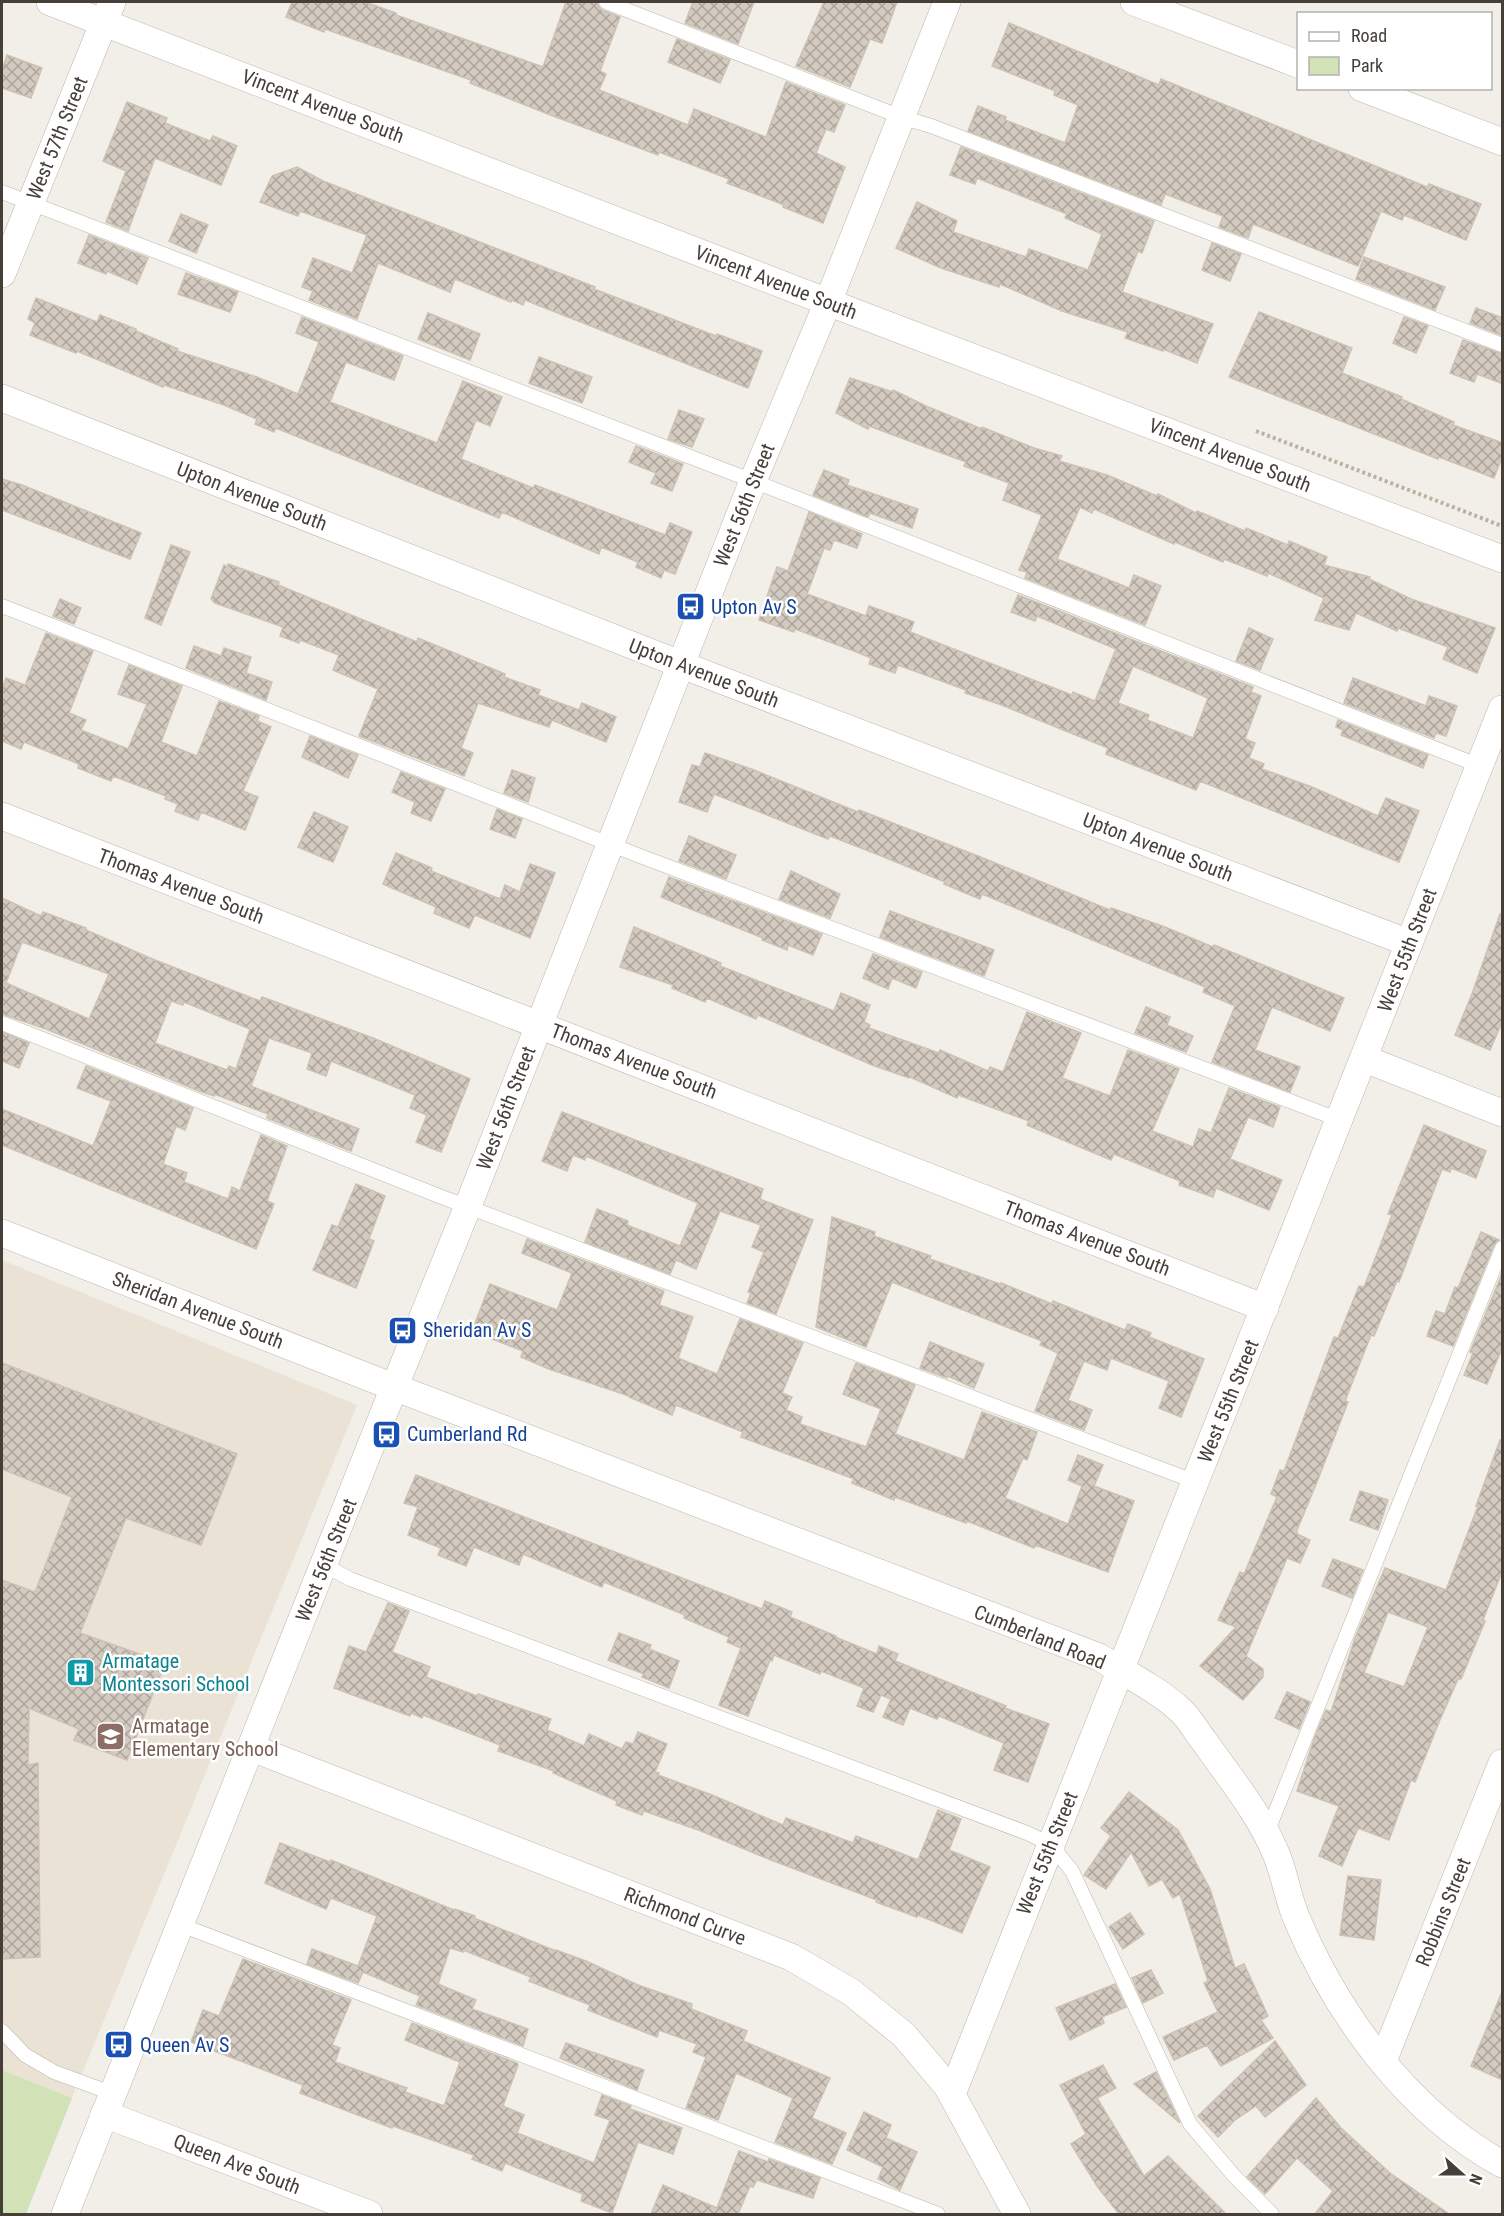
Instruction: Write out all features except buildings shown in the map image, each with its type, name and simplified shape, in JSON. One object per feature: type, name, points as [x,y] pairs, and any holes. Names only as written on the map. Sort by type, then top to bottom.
[{"type":"street","name":"Vincent Avenue South","points":[[50,2],[108,12],[828,302],[1503,559]]},
{"type":"street","name":"West 56th Street","points":[[65,2214],[540,1025],[753,481],[828,302],[947,2]]},
{"type":"street","points":[[1134,2],[1297,63]]},
{"type":"street","name":"West 57th Street","points":[[2,274],[108,12]]},
{"type":"street","points":[[1367,90],[1503,142]]},
{"type":"street","name":"Upton Avenue South","points":[[2,398],[681,664],[1409,943]]},
{"type":"street","name":"West 55th Street","points":[[951,2094],[1503,709]]},
{"type":"street","name":"Thomas Avenue South","points":[[2,816],[1265,1308]]},
{"type":"street","points":[[1365,1059],[1503,1113]]},
{"type":"street","name":"Sheridan Avenue South","points":[[2,1233],[395,1387]]},
{"type":"street","name":"Cumberland Road","points":[[395,1387],[1099,1657],[1180,1709],[1248,1802],[1277,1856],[1295,1915],[1319,1967],[1350,2016],[1383,2061],[1431,2115],[1488,2157],[1503,2164]]},
{"type":"street","name":"Richmond Curve","points":[[252,1748],[791,1957],[851,1992],[904,2035],[947,2086],[1017,2214]]},
{"type":"street","name":"Robbins Street","points":[[1383,2061],[1503,1763]]},
{"type":"street","name":"Queen Ave South","points":[[109,2104],[369,2214]]},
{"type":"lane","points":[[606,2],[901,117],[931,126],[1503,345]]},
{"type":"lane","points":[[2,192],[753,481],[1480,766]]},
{"type":"lane","points":[[2,606],[610,844],[1340,1120]]},
{"type":"lane","points":[[2,1023],[468,1206],[1196,1482]]},
{"type":"lane","points":[[1266,1836],[1503,1248]]},
{"type":"lane","points":[[324,1564],[350,1579],[1027,1833],[1050,1844],[1072,1871],[1190,2124],[1235,2177],[1272,2214]]},
{"type":"lane","points":[[181,1925],[938,2214]]},
{"type":"lane","points":[[2,2031],[25,2055],[109,2104]]},
{"type":"path","points":[[1256,431],[1503,526]]},
{"type":"shaded area","name":"Armatage Elementary School","points":[[2,1260],[357,1405],[72,2098],[2,2070]]},
{"type":"green space","points":[[2,2070],[72,2098],[26,2214],[2,2214]]},
{"type":"place","name":"Upton Av S","points":[[690,607]]},
{"type":"place","name":"Sheridan Av S","points":[[402,1330]]},
{"type":"place","name":"Cumberland Rd","points":[[386,1434]]},
{"type":"place","name":"Armatage Montessori School","points":[[81,1673]]},
{"type":"place","name":"Armatage Elementary School","points":[[111,1737]]},
{"type":"place","name":"Queen Av S","points":[[119,2045]]}]
